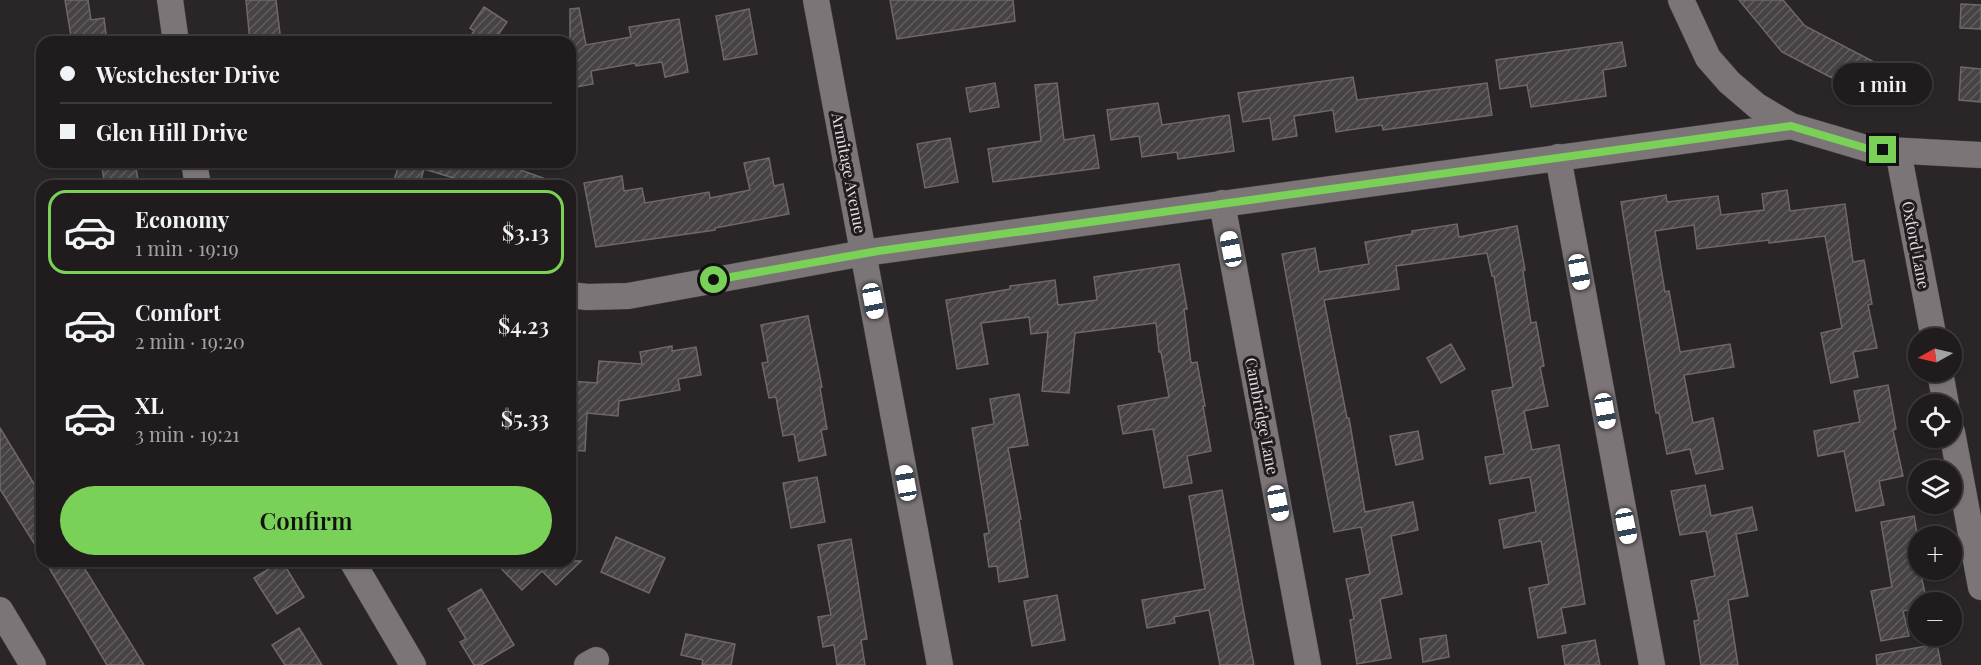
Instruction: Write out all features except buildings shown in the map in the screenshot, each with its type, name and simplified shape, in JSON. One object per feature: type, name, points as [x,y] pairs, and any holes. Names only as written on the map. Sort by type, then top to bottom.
[{"type":"street","points":[[170,0],[175,36]]},
{"type":"street","name":"Armitage Avenue","points":[[816,0],[940,665]]},
{"type":"street","points":[[1681,0],[1708,58],[1730,82],[1757,105],[1791,126],[1869,149],[1981,155]]},
{"type":"street","points":[[576,296],[628,296],[864,253],[1791,126]]},
{"type":"street","name":"Oxford Lane","points":[[1898,151],[1932,328]]},
{"type":"street","points":[[1558,157],[1652,665]]},
{"type":"street","name":"Cambridge Lane","points":[[1222,203],[1308,665]]},
{"type":"street","points":[[1955,448],[1981,587]]},
{"type":"street","points":[[356,567],[413,665]]},
{"type":"street","points":[[0,610],[33,665]]},
{"type":"route","points":[[714,280],[864,253],[1791,126],[1833,140],[1883,150]]}]
